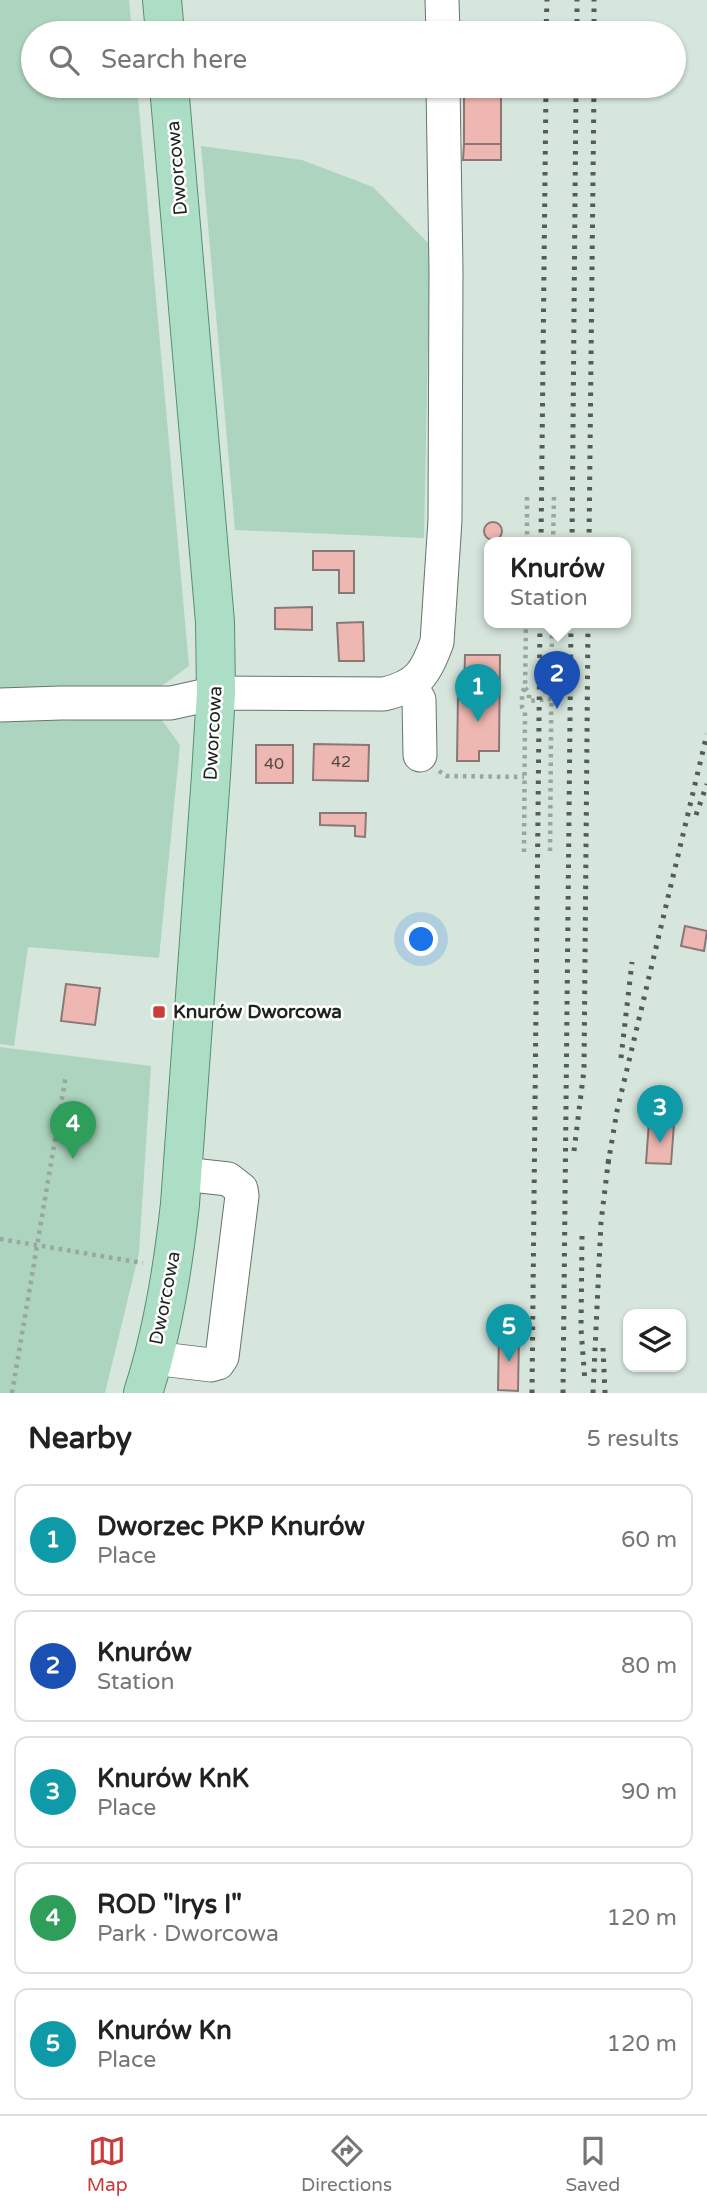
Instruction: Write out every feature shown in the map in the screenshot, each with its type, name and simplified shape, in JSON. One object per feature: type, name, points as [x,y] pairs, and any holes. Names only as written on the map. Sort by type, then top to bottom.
[{"type":"main road","points":[[162,0],[164,21]]},
{"type":"main road","name":"Dworcowa","points":[[148,1381],[172,1269],[183,1174],[216,694],[215,622],[170,98]]},
{"type":"lane","points":[[442,0],[443,21]]},
{"type":"lane","points":[[0,705],[61,702],[171,704],[216,694],[384,694],[411,686],[421,677],[437,642],[441,602],[445,478],[443,98]]},
{"type":"lane","points":[[411,686],[421,710],[420,755]]},
{"type":"lane","points":[[148,1381],[218,1363],[222,1357],[242,1196],[240,1189],[228,1179],[183,1174]]},
{"type":"path","points":[[527,495],[527,537]]},
{"type":"path","points":[[553,537],[554,497]]},
{"type":"path","points":[[523,852],[525,712],[522,707],[522,692],[525,688],[526,628]]},
{"type":"path","points":[[550,852],[552,628]]},
{"type":"path","points":[[525,688],[529,692],[529,701],[551,699]]},
{"type":"path","points":[[420,755],[446,776],[524,777]]},
{"type":"path","points":[[12,1393],[66,1075]]},
{"type":"path","points":[[0,1239],[172,1269]]},
{"type":"green space","points":[[0,0],[129,0],[131,21],[21,21],[21,98],[138,98],[189,666],[156,690],[0,696]]},
{"type":"green space","points":[[201,146],[302,160],[373,187],[430,245],[424,538],[235,530]]},
{"type":"green space","points":[[161,719],[180,745],[159,958],[28,947],[14,1046],[0,1044],[0,721]]},
{"type":"green space","points":[[0,1047],[151,1066],[139,1253],[105,1393],[0,1393]]},
{"type":"building","points":[[464,98],[501,98],[501,144],[464,144]]},
{"type":"building","points":[[464,144],[501,144],[501,160],[463,160]]},
{"type":"building","points":[[493,522],[501,528],[499,537],[487,537],[484,531],[487,525]]},
{"type":"building","points":[[313,551],[354,551],[354,593],[339,593],[339,570],[313,570]]},
{"type":"building","points":[[312,607],[312,630],[275,629],[275,608]]},
{"type":"building","points":[[363,622],[364,661],[339,661],[337,623]]},
{"type":"building","points":[[465,655],[500,655],[499,751],[479,751],[479,761],[457,761],[458,693],[464,693]]},
{"type":"building","points":[[314,744],[369,745],[368,781],[313,780]]},
{"type":"building","points":[[256,745],[293,745],[293,783],[256,783]]},
{"type":"building","points":[[320,813],[366,813],[365,837],[355,836],[355,826],[320,825]]},
{"type":"building","points":[[685,926],[707,931],[704,951],[681,946]]},
{"type":"building","points":[[66,984],[100,988],[95,1025],[61,1021]]},
{"type":"building","points":[[649,1122],[674,1124],[671,1164],[646,1163]]},
{"type":"building","points":[[499,1333],[519,1334],[518,1391],[498,1390]]},
{"type":"railway","points":[[546,21],[547,0]]},
{"type":"railway","points":[[577,0],[577,21]]},
{"type":"railway","points":[[594,0],[594,21]]},
{"type":"railway","points":[[541,537],[546,98]]},
{"type":"railway","points":[[572,537],[576,98]]},
{"type":"railway","points":[[589,537],[594,98]]},
{"type":"railway","points":[[532,1393],[540,628]]},
{"type":"railway","points":[[563,1393],[571,628]]},
{"type":"railway","points":[[574,1151],[584,1070],[588,628]]},
{"type":"railway","points":[[608,1164],[617,1111],[707,734]]},
{"type":"railway","points":[[696,815],[707,784]]},
{"type":"railway","points":[[621,1058],[632,962]]},
{"type":"railway","points":[[593,1393],[601,1222],[609,1156]]},
{"type":"railway","points":[[582,1236],[581,1329],[585,1382]]},
{"type":"railway","points":[[603,1348],[605,1393]]},
{"type":"place","name":"Knurów","points":[[557,709]]},
{"type":"place","name":"Dworzec PKP Knurów","points":[[478,722]]},
{"type":"place","name":"Knurów Dworcowa","points":[[159,1012]]},
{"type":"place","name":"Knurów KnK","points":[[660,1143]]},
{"type":"place","name":"ROD \"Irys I\"","points":[[73,1159]]},
{"type":"place","name":"Knurów Kn","points":[[509,1362]]}]
